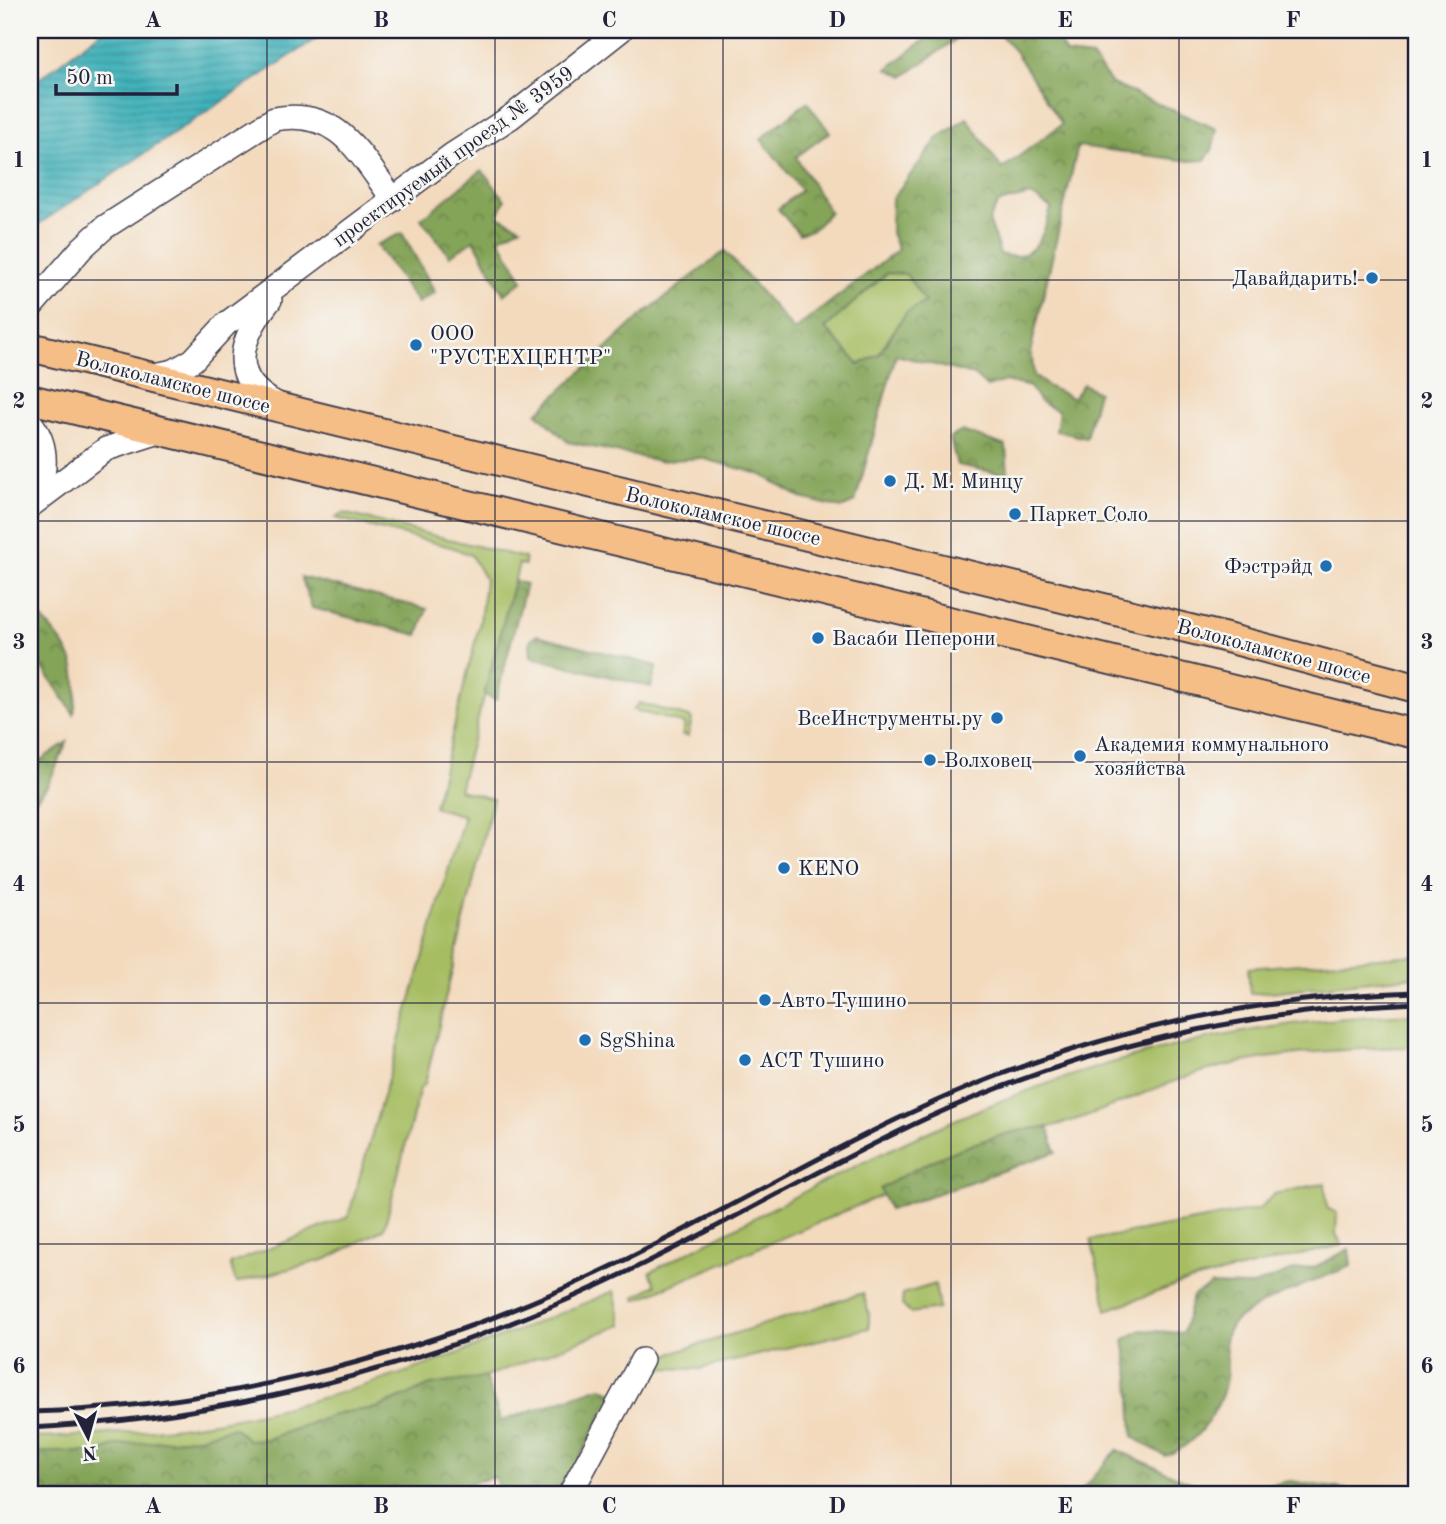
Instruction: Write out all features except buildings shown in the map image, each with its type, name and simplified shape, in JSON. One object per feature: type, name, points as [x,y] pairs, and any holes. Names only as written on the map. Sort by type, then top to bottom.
[{"type":"main road","name":"Волоколамское шоссе","points":[[30,347],[1239,641],[1416,688]]},
{"type":"main road","points":[[30,399],[1416,734]]},
{"type":"main road","points":[[1239,641],[1416,669]]},
{"type":"main road","points":[[1314,709],[1416,746]]},
{"type":"street","name":"проектируемый проезд № 3959","points":[[148,376],[174,370],[193,360],[226,324],[453,155],[512,117],[621,30]]},
{"type":"street","points":[[30,308],[82,248],[105,228],[274,119],[307,117],[331,126],[343,134],[393,199]]},
{"type":"street","name":"проектируемый проезд № 3959","points":[[285,281],[254,320],[242,353],[245,370],[262,396],[292,410]]},
{"type":"street","points":[[30,422],[44,454],[40,482],[30,500]]},
{"type":"street","points":[[30,506],[106,449],[164,431]]},
{"type":"street","points":[[570,1494],[642,1360]]},
{"type":"green space","points":[[937,30],[969,30],[904,76],[887,69]]},
{"type":"green space","points":[[996,30],[1052,30],[1066,54],[1092,57],[1112,84],[1217,129],[1212,150],[1205,160],[1190,161],[1078,146],[1031,349],[1034,376],[1049,387],[1073,398],[1083,384],[1098,392],[1086,438],[1056,431],[1059,411],[1040,402],[1030,387],[1005,381],[987,387],[974,375],[896,355],[855,502],[841,508],[801,498],[760,474],[701,458],[659,461],[568,442],[537,413],[642,315],[725,251],[794,330],[898,250],[891,233],[892,199],[938,138],[967,118],[1002,169],[1062,124],[1015,51]],"holes":[[[1031,195],[1051,208],[1041,237],[1036,245],[1021,255],[1000,254],[989,220],[998,203]],[[887,273],[906,274],[925,302],[906,313],[879,354],[859,365],[825,328]]]},
{"type":"green space","points":[[807,102],[830,132],[796,157],[830,212],[814,229],[799,234],[778,209],[801,190],[761,139]]},
{"type":"green space","points":[[482,170],[505,200],[498,216],[521,227],[499,238],[523,280],[504,295],[474,240],[450,256],[421,219]]},
{"type":"green space","points":[[402,233],[435,292],[418,303],[376,245]]},
{"type":"green space","points":[[887,273],[906,274],[926,302],[891,334],[879,354],[859,365],[825,328]]},
{"type":"green space","points":[[962,431],[1006,446],[1008,475],[957,465],[950,438]]},
{"type":"green space","points":[[343,513],[525,558],[525,565],[519,564],[459,790],[493,799],[425,1084],[420,1088],[384,1229],[327,1259],[236,1283],[230,1264],[348,1217],[464,816],[434,807],[480,622],[485,579],[471,555],[451,547],[336,518]]},
{"type":"green space","points":[[301,577],[427,609],[418,635],[312,608]]},
{"type":"green space","points":[[514,581],[526,584],[496,700],[484,695]]},
{"type":"green space","points":[[30,604],[62,642],[73,664],[76,678],[74,714],[30,649]]},
{"type":"green space","points":[[537,635],[657,666],[651,687],[531,657],[530,640]]},
{"type":"green space","points":[[639,703],[692,719],[688,736],[682,735],[685,724],[633,710]]},
{"type":"green space","points":[[67,742],[48,785],[30,806],[30,767]]},
{"type":"green space","points":[[1416,955],[1416,976],[1250,994],[1248,968]]},
{"type":"green space","points":[[1416,1014],[1416,1047],[1296,1054],[1225,1066],[1181,1079],[1071,1121],[983,1144],[921,1167],[881,1189],[883,1195],[636,1300],[635,1296],[656,1285],[650,1272],[895,1147],[1031,1090],[1138,1056],[1248,1031],[1360,1017]]},
{"type":"green space","points":[[1048,1127],[1056,1152],[889,1210],[880,1189],[917,1168],[983,1141],[1027,1129]]},
{"type":"green space","points":[[1325,1183],[1327,1208],[1337,1213],[1336,1234],[1342,1245],[1185,1282],[1107,1310],[1091,1240],[1259,1209],[1274,1194]]},
{"type":"green space","points":[[1349,1249],[1351,1266],[1268,1301],[1251,1310],[1230,1327],[1225,1341],[1227,1363],[1223,1392],[1209,1419],[1190,1442],[1165,1456],[1133,1437],[1130,1378],[1124,1340],[1141,1330],[1183,1333],[1193,1296],[1211,1285],[1252,1286],[1290,1271],[1317,1266]]},
{"type":"green space","points":[[935,1284],[939,1309],[910,1313],[902,1305],[903,1294]]},
{"type":"green space","points":[[614,1291],[622,1325],[485,1377],[431,1385],[377,1408],[339,1413],[267,1439],[248,1441],[234,1427],[195,1438],[117,1445],[99,1452],[30,1452],[30,1438],[181,1427],[231,1419],[330,1396],[473,1348]]},
{"type":"green space","points":[[863,1293],[869,1314],[869,1328],[700,1369],[653,1368],[647,1361]]},
{"type":"green space","points":[[485,1377],[501,1421],[601,1387],[614,1393],[560,1494],[500,1494],[495,1477],[424,1494],[30,1494],[30,1452],[99,1452],[117,1445],[195,1438],[234,1427],[248,1440],[267,1439],[339,1413],[377,1408],[431,1385]]},
{"type":"green space","points":[[1117,1450],[1216,1494],[1078,1494]]},
{"type":"green space","points":[[1290,1481],[1374,1494],[1225,1494]]},
{"type":"water","points":[[103,30],[329,30],[30,230],[30,86]]},
{"type":"railway","points":[[30,1412],[98,1408],[233,1391],[366,1360],[431,1340],[558,1291],[664,1240],[872,1131],[979,1083],[1032,1063],[1085,1046],[1194,1018],[1304,1000],[1416,992]]},
{"type":"railway","points":[[30,1428],[167,1415],[235,1403],[303,1389],[435,1351],[500,1327],[610,1280],[925,1119],[1043,1072],[1103,1053],[1227,1024],[1290,1014],[1416,1003]]},
{"type":"place","name":"Давайдарить!","points":[[1372,278]]},
{"type":"place","name":"ООО \"РУСТЕХЦЕНТР\"","points":[[416,345]]},
{"type":"place","name":"Д. М. Минцу","points":[[890,481]]},
{"type":"place","name":"Паркет Соло","points":[[1015,514]]},
{"type":"place","name":"Фэстрэйд","points":[[1326,566]]},
{"type":"place","name":"Васаби Пеперони","points":[[818,638]]},
{"type":"place","name":"ВсеИнструменты.ру","points":[[997,718]]},
{"type":"place","name":"Академия коммунального хозяйства","points":[[1080,756]]},
{"type":"place","name":"Волховец","points":[[930,760]]},
{"type":"place","name":"KENO","points":[[784,868]]},
{"type":"place","name":"Авто Тушино","points":[[765,1000]]},
{"type":"place","name":"SgShina","points":[[585,1040]]},
{"type":"place","name":"АСТ Тушино","points":[[745,1060]]}]
